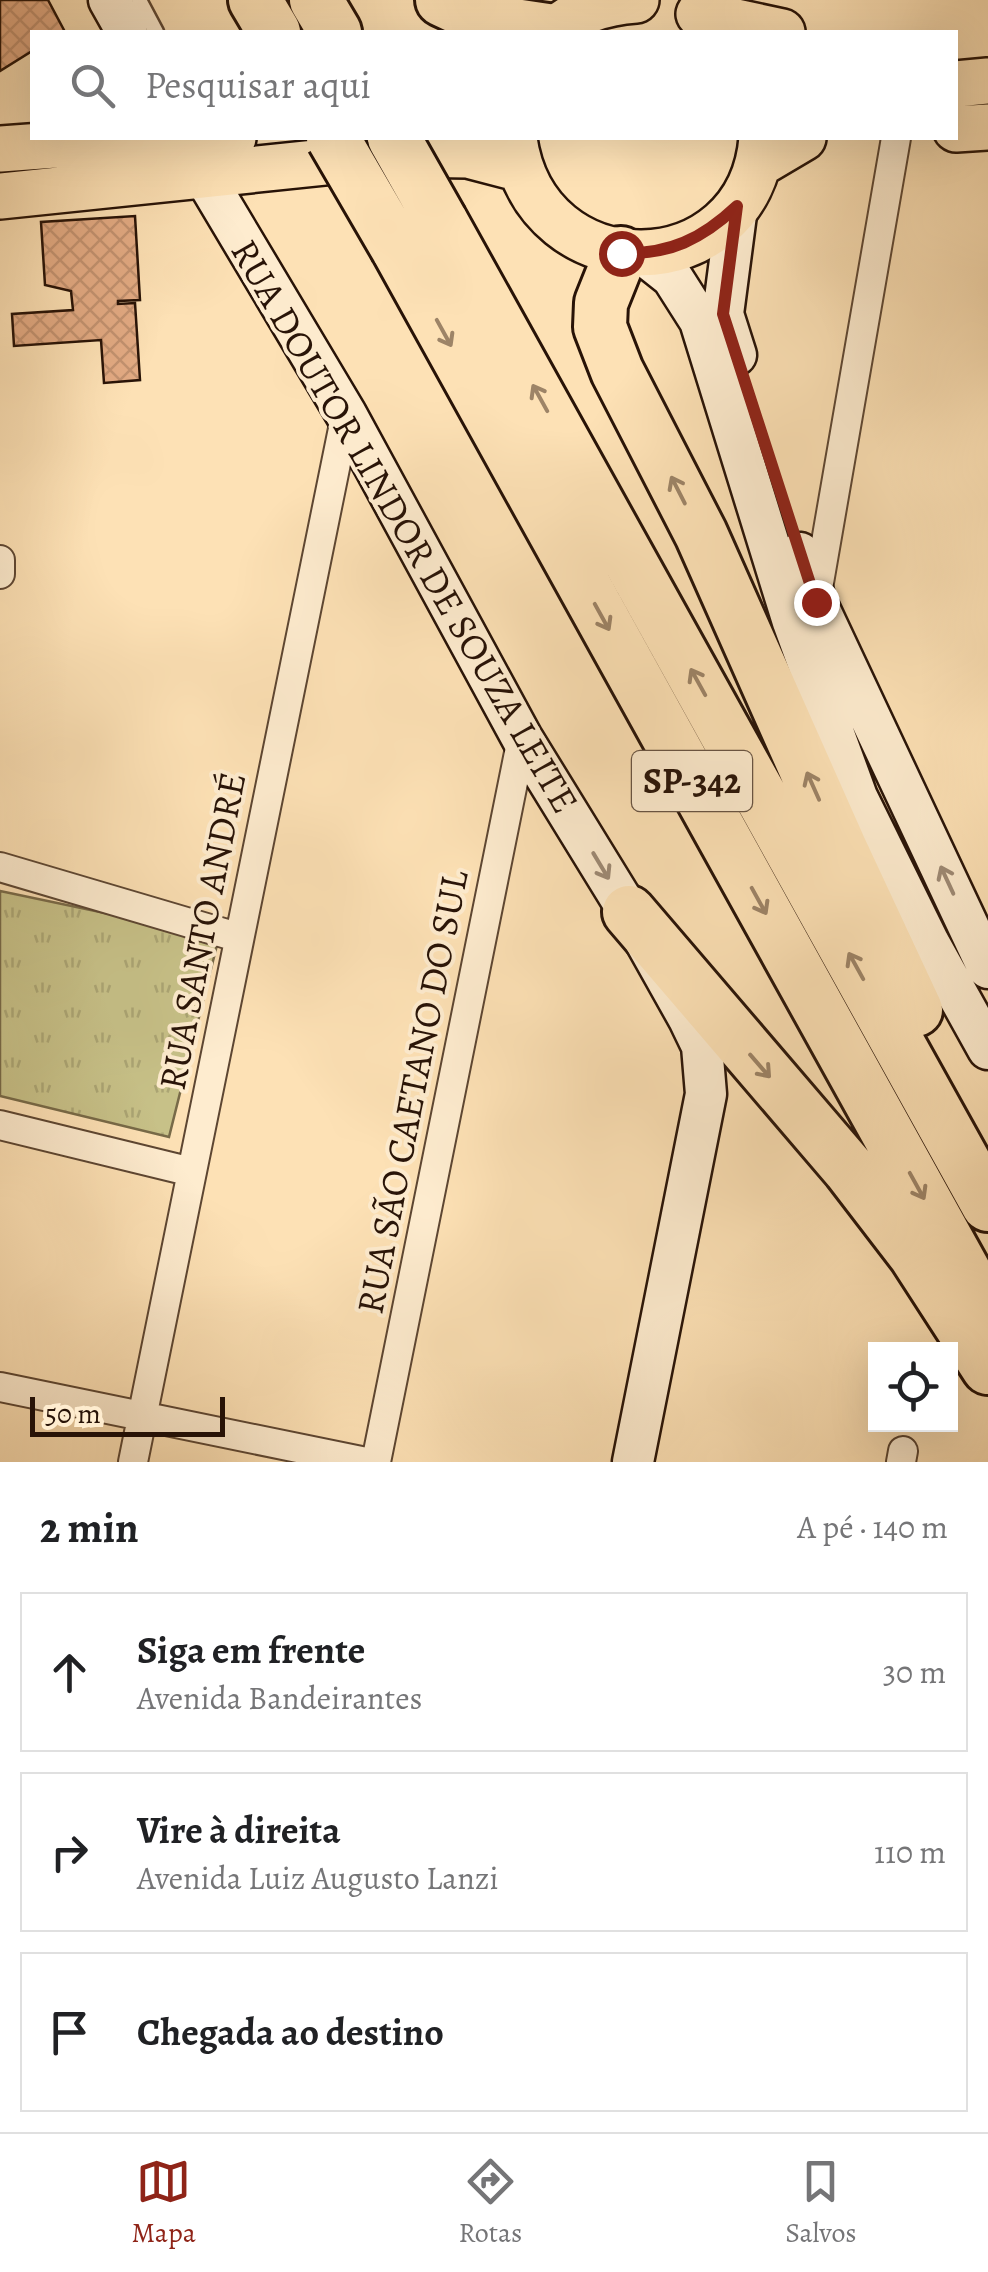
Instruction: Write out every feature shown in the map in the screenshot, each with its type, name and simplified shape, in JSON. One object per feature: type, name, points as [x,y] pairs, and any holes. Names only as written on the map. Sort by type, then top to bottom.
[{"type":"highway","points":[[256,0],[273,30]]},
{"type":"highway","points":[[316,0],[333,30]]},
{"type":"highway","points":[[442,0],[487,20],[560,21]]},
{"type":"highway","name":"SP-342","points":[[335,140],[988,1314]]},
{"type":"highway","name":"SP-342","points":[[395,140],[988,1204]]},
{"type":"highway","points":[[632,254],[601,302],[600,327],[616,371],[701,534],[840,847],[988,1160]]},
{"type":"highway","points":[[629,912],[849,1169],[915,1255],[988,1368]]},
{"type":"main road","points":[[560,21],[607,2],[636,0]]},
{"type":"main road","points":[[653,0],[709,23],[766,30]]},
{"type":"main road","points":[[958,84],[988,81]]},
{"type":"main road","points":[[958,129],[988,126]]},
{"type":"main road","points":[[0,149],[123,140]]},
{"type":"main road","points":[[149,140],[402,154],[516,153],[541,209],[576,238],[632,254],[678,248],[710,231],[737,206],[761,151],[797,140]]},
{"type":"main road","points":[[0,196],[207,145]]},
{"type":"street","points":[[109,0],[126,30]]},
{"type":"street","points":[[816,602],[896,140]]},
{"type":"street","name":"RUA DOUTOR LINDOR DE SOUZA LEITE","points":[[207,145],[346,414],[522,738],[629,912],[695,1032],[706,1070],[706,1094],[633,1462]]},
{"type":"street","points":[[737,206],[723,314],[816,602],[988,968]]},
{"type":"street","points":[[632,254],[672,278],[700,321],[793,622],[857,797],[929,943],[988,1050]]},
{"type":"street","name":"RUA SANTO ANDRÉ","points":[[132,1462],[346,414]]},
{"type":"street","points":[[0,561],[0,574]]},
{"type":"street","name":"RUA SÃO CAETANO DO SUL","points":[[376,1462],[522,738]]},
{"type":"street","points":[[0,867],[238,938]]},
{"type":"street","points":[[0,1125],[192,1172]]},
{"type":"street","points":[[0,1387],[366,1462]]},
{"type":"lane","points":[[138,0],[155,30]]},
{"type":"green space","points":[[0,891],[219,937],[169,1137],[0,1096]]},
{"type":"building","points":[[0,0],[48,0],[64,30],[30,30],[30,52],[0,71]]},
{"type":"building","points":[[135,216],[140,300],[118,304],[135,303],[140,380],[104,383],[101,340],[14,346],[12,314],[73,310],[71,291],[45,285],[41,222]]},
{"type":"route","points":[[621,253],[678,248],[710,231],[737,206],[723,314],[816,602]]}]
